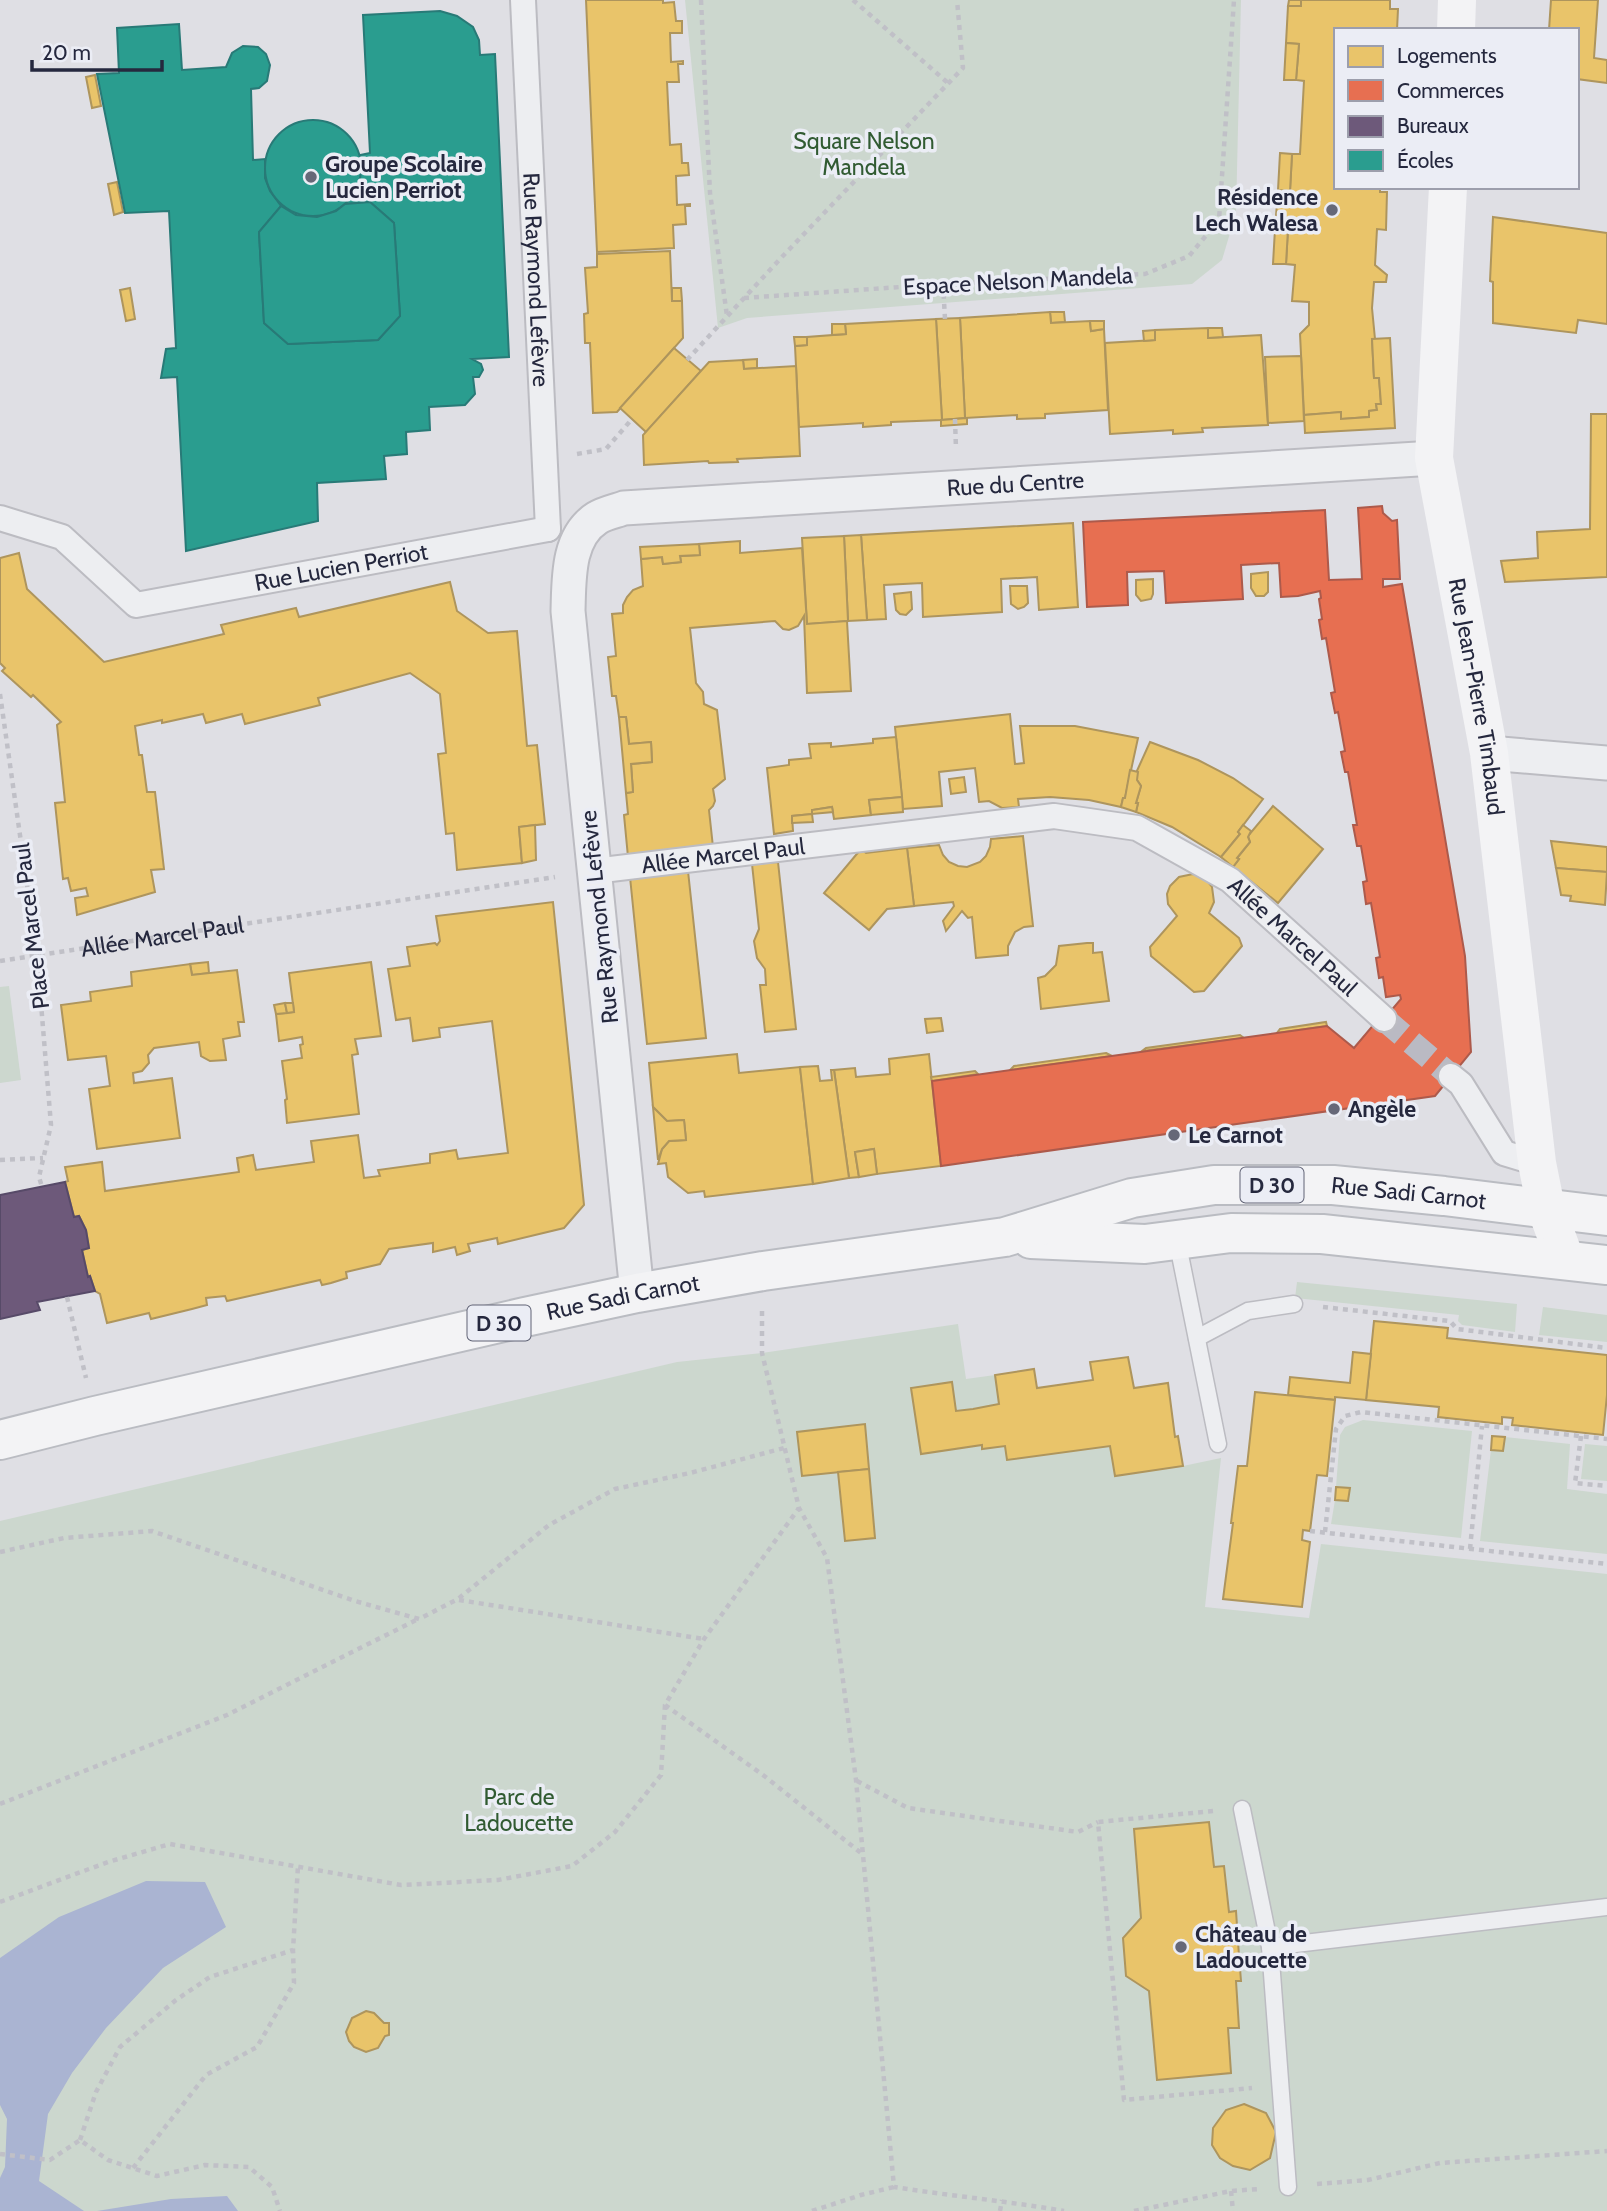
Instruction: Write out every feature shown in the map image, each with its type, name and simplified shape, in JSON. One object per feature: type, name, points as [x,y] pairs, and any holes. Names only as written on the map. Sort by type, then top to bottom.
[{"type":"main road","points":[[1456,28],[1457,0]]},
{"type":"main road","name":"Rue Jean-Pierre Timbaud","points":[[1448,189],[1434,458],[1489,753],[1537,1163],[1546,1208],[1565,1259]]},
{"type":"main road","name":"Rue Sadi Carnot","points":[[0,1440],[637,1293],[763,1271],[1004,1237],[1132,1198],[1214,1185],[1333,1185],[1444,1195],[1607,1216]]},
{"type":"main road","name":"Rue Sadi Carnot","points":[[1004,1237],[1145,1244],[1231,1233],[1322,1234],[1607,1265]]},
{"type":"street","name":"Rue Raymond Lefèvre","points":[[523,0],[545,459],[573,529],[568,611],[637,1293]]},
{"type":"street","name":"Rue du Centre","points":[[573,529],[624,508],[1434,458]]},
{"type":"street","name":"Rue Lucien Perriot","points":[[0,518],[62,537],[136,604],[573,529]]},
{"type":"street","points":[[1489,753],[1607,763]]},
{"type":"street","name":"Allée Marcel Paul","points":[[594,871],[1054,816],[1137,828],[1230,880],[1384,1019]]},
{"type":"street","points":[[1451,1076],[1461,1084],[1504,1153],[1537,1163]]},
{"type":"lane","points":[[1177,1240],[1218,1444]]},
{"type":"lane","points":[[1197,1338],[1248,1311],[1294,1304]]},
{"type":"lane","points":[[1242,1809],[1270,1947],[1288,2187]]},
{"type":"lane","points":[[1270,1947],[1607,1907]]},
{"type":"path","points":[[701,0],[710,193],[727,317]]},
{"type":"path","points":[[853,0],[948,83]]},
{"type":"path","points":[[687,360],[963,68],[958,2],[963,0]]},
{"type":"path","name":"Espace Nelson Mandela","points":[[744,298],[1145,274],[1189,256],[1219,220],[1234,0]]},
{"type":"path","points":[[943,284],[946,318]]},
{"type":"path","points":[[545,459],[606,449],[632,419]]},
{"type":"path","name":"Place Marcel Paul","points":[[0,694],[37,955],[51,1125],[39,1177],[42,1187]]},
{"type":"path","name":"Allée Marcel Paul","points":[[0,961],[594,871]]},
{"type":"path","points":[[0,1160],[43,1158]]},
{"type":"path","points":[[763,1271],[762,1353],[799,1508],[827,1558],[856,1780],[894,2187]]},
{"type":"path","points":[[67,1297],[95,1416]]},
{"type":"path","points":[[1294,1304],[1450,1321],[1458,1329],[1607,1348]]},
{"type":"path","points":[[1325,1532],[1336,1429],[1345,1416],[1361,1412],[1607,1439]]},
{"type":"path","points":[[1470,1549],[1482,1426]]},
{"type":"path","points":[[1581,1436],[1575,1482],[1607,1486]]},
{"type":"path","points":[[0,1804],[228,1715],[419,1619],[458,1599],[549,1524],[615,1489],[690,1473],[784,1448]]},
{"type":"path","points":[[0,1902],[108,1862],[170,1844],[401,1885],[498,1880],[572,1866],[615,1832],[661,1775],[665,1705],[704,1639],[799,1508]]},
{"type":"path","points":[[0,1552],[64,1538],[152,1531],[355,1601],[419,1619]]},
{"type":"path","points":[[1310,1531],[1607,1564]]},
{"type":"path","points":[[458,1599],[704,1639]]},
{"type":"path","points":[[665,1705],[763,1775],[862,1854]]},
{"type":"path","points":[[856,1780],[908,1808],[1078,1832],[1098,1822],[1242,1809]]},
{"type":"path","points":[[1098,1822],[1124,2099],[1282,2086]]},
{"type":"path","points":[[133,2168],[206,2075],[257,2047],[294,1983],[292,1950],[298,1866]]},
{"type":"path","points":[[0,2154],[50,2160],[80,2140],[96,2092],[120,2047],[176,2000],[210,1977],[292,1950]]},
{"type":"path","points":[[80,2140],[108,2160],[157,2176],[205,2165],[249,2167],[272,2188],[280,2211]]},
{"type":"path","points":[[1134,2211],[1231,2191],[1367,2180],[1440,2163],[1607,2151]]},
{"type":"path","points":[[811,2211],[861,2194],[894,2187],[1002,2200],[1064,2211]]},
{"type":"path","points":[[1231,2191],[1233,2211]]},
{"type":"path","points":[[1000,2211],[1002,2200]]},
{"type":"green space","name":"Square Nelson Mandela","points":[[685,0],[1241,0],[1236,213],[1222,260],[1192,284],[747,318],[718,328]]},
{"type":"green space","points":[[9,986],[21,1080],[0,1083],[0,987]]},
{"type":"green space","points":[[1297,1282],[1517,1304],[1515,1332],[1462,1325],[1458,1321],[1459,1315],[1295,1298]]},
{"type":"green space","points":[[1543,1307],[1607,1315],[1607,1342],[1539,1335]]},
{"type":"green space","name":"Parc de Ladoucette","points":[[958,1324],[966,1379],[995,1375],[999,1404],[956,1411],[951,1382],[911,1388],[921,1454],[982,1445],[1005,1446],[1008,1460],[1110,1446],[1115,1476],[1221,1458],[1205,1607],[1309,1618],[1321,1544],[1607,1574],[1607,2211],[0,2211],[0,1521],[677,1362],[762,1353]]},
{"type":"green space","points":[[1363,1420],[1472,1431],[1461,1538],[1331,1524],[1335,1500],[1348,1501],[1350,1488],[1336,1487],[1340,1435],[1345,1427]]},
{"type":"green space","points":[[1505,1437],[1570,1444],[1567,1489],[1607,1494],[1607,1554],[1480,1541],[1491,1450],[1503,1451]]},
{"type":"green space","points":[[1585,1444],[1607,1446],[1607,1481],[1581,1479]]},
{"type":"water","points":[[146,1881],[205,1882],[226,1927],[163,1968],[106,2028],[72,2073],[48,2114],[39,2181],[84,2211],[0,2211],[0,2178],[5,2167],[7,2119],[0,2105],[0,1958],[59,1917]]},
{"type":"water","points":[[227,2196],[238,2211],[97,2211],[171,2199]]},
{"type":"building: Logements","points":[[586,0],[674,2],[676,21],[682,21],[682,33],[670,33],[671,62],[683,61],[683,64],[678,64],[679,82],[667,82],[670,145],[681,144],[682,163],[688,163],[689,175],[676,176],[677,205],[690,206],[685,206],[686,224],[673,225],[674,248],[597,252]]},
{"type":"building: Logements","points":[[1289,0],[1301,0],[1301,6],[1288,6]]},
{"type":"building: Logements","name":"Résidence Lech Walesa","points":[[1301,0],[1390,0],[1390,9],[1398,9],[1397,28],[1334,28],[1334,189],[1380,189],[1380,192],[1387,192],[1386,230],[1377,229],[1375,265],[1387,275],[1386,282],[1374,282],[1372,308],[1375,339],[1372,339],[1374,378],[1379,378],[1381,404],[1376,404],[1377,410],[1369,411],[1369,417],[1341,419],[1341,412],[1304,415],[1300,334],[1309,325],[1309,302],[1292,301],[1295,265],[1286,264],[1288,229],[1275,229],[1278,190],[1290,191],[1292,154],[1300,154],[1304,81],[1296,80],[1299,44],[1286,43],[1288,6],[1301,6]]},
{"type":"building: Logements","points":[[1551,0],[1598,0],[1594,58],[1607,60],[1607,83],[1579,79],[1579,28],[1549,28]]},
{"type":"building: Logements","points":[[1286,43],[1299,44],[1296,80],[1284,80]]},
{"type":"building: Logements","points":[[95,75],[101,106],[92,108],[86,77]]},
{"type":"building: Logements","points":[[1280,153],[1292,154],[1290,191],[1278,190]]},
{"type":"building: Logements","points":[[117,182],[123,212],[114,215],[108,184]]},
{"type":"building: Logements","points":[[1493,217],[1607,233],[1607,324],[1578,320],[1576,333],[1493,323],[1493,282],[1490,281]]},
{"type":"building: Logements","points":[[1275,229],[1288,229],[1286,264],[1273,264]]},
{"type":"building: Logements","points":[[670,251],[672,301],[682,301],[683,338],[617,412],[593,413],[590,343],[585,343],[584,314],[588,313],[585,268],[597,267],[597,254]]},
{"type":"building: Logements","points":[[130,288],[135,319],[126,321],[120,290]]},
{"type":"building: Logements","points":[[672,288],[681,288],[682,301],[672,301]]},
{"type":"building: Logements","points":[[1050,312],[1064,312],[1065,322],[1051,323]]},
{"type":"building: Logements","points":[[1050,312],[1051,323],[1090,321],[1091,331],[1104,329],[1108,410],[1045,414],[1045,418],[1017,419],[1017,415],[965,418],[960,318]]},
{"type":"building: Logements","points":[[960,318],[965,418],[942,420],[936,319]]},
{"type":"building: Logements","points":[[936,319],[942,420],[891,422],[891,425],[863,427],[863,423],[799,427],[795,346],[807,345],[807,337],[846,334],[845,324]]},
{"type":"building: Logements","points":[[1090,321],[1104,321],[1104,329],[1091,331]]},
{"type":"building: Logements","points":[[832,324],[845,324],[846,334],[832,335]]},
{"type":"building: Logements","points":[[1208,328],[1208,338],[1261,335],[1268,425],[1202,428],[1203,432],[1173,434],[1173,430],[1110,434],[1105,343],[1155,340],[1155,330]]},
{"type":"building: Logements","points":[[1208,328],[1222,328],[1223,337],[1208,338]]},
{"type":"building: Logements","points":[[1155,330],[1155,340],[1144,341],[1143,331]]},
{"type":"building: Logements","points":[[794,337],[807,337],[807,345],[795,346]]},
{"type":"building: Logements","points":[[1390,338],[1395,428],[1305,433],[1304,415],[1341,412],[1341,419],[1369,417],[1369,411],[1377,410],[1376,404],[1381,404],[1379,378],[1374,378],[1372,339]]},
{"type":"building: Logements","points":[[674,348],[701,371],[646,432],[620,408]]},
{"type":"building: Logements","points":[[1301,356],[1304,421],[1268,423],[1265,357]]},
{"type":"building: Logements","points":[[757,359],[757,368],[744,369],[743,360]]},
{"type":"building: Logements","points":[[743,360],[744,369],[796,366],[800,456],[737,459],[738,462],[644,465],[643,435],[709,362]]},
{"type":"building: Logements","points":[[1591,414],[1607,414],[1607,577],[1505,582],[1501,561],[1538,558],[1537,532],[1590,529]]},
{"type":"building: Logements","points":[[967,418],[967,424],[941,426],[941,420]]},
{"type":"building: Logements","points":[[1073,523],[1078,607],[1039,610],[1037,577],[1001,579],[1002,612],[923,617],[922,583],[884,585],[886,619],[867,620],[861,535]]},
{"type":"building: Logements","points":[[861,535],[867,620],[848,621],[844,536]]},
{"type":"building: Logements","points":[[844,536],[848,621],[807,624],[802,538]]},
{"type":"building: Logements","points":[[740,541],[740,553],[802,548],[807,624],[847,621],[851,691],[807,693],[804,616],[798,626],[789,630],[783,629],[775,621],[690,628],[696,683],[703,692],[704,704],[717,710],[725,779],[713,789],[715,801],[709,810],[713,847],[628,857],[624,815],[628,814],[626,793],[633,792],[631,764],[652,762],[651,742],[629,744],[626,717],[619,717],[616,696],[612,696],[608,657],[616,656],[612,614],[623,613],[627,597],[633,590],[643,586],[641,559],[662,557],[663,564],[681,562],[680,556],[700,555],[699,544]]},
{"type":"building: Logements","points":[[699,544],[700,555],[680,556],[681,562],[663,564],[662,557],[641,559],[640,547]]},
{"type":"building: Logements","points":[[19,553],[27,589],[104,662],[224,634],[221,625],[296,608],[299,617],[450,582],[457,611],[488,633],[517,631],[527,746],[537,745],[545,824],[519,827],[522,863],[457,870],[454,833],[446,834],[438,754],[446,753],[440,694],[410,673],[318,698],[320,705],[245,724],[242,714],[206,723],[203,714],[162,723],[162,720],[135,726],[147,792],[155,792],[164,869],[151,870],[155,892],[77,915],[75,898],[88,896],[86,888],[71,891],[68,878],[63,879],[55,803],[65,802],[57,725],[61,722],[33,695],[31,697],[2,671],[5,668],[0,663],[0,558]]},
{"type":"building: Logements","points":[[1268,572],[1268,592],[1264,596],[1256,596],[1251,588],[1251,574]]},
{"type":"building: Logements","points":[[1153,579],[1151,599],[1141,601],[1136,595],[1136,580]]},
{"type":"building: Logements","points":[[1010,586],[1027,586],[1028,603],[1024,607],[1018,609],[1011,604]]},
{"type":"building: Logements","points":[[911,592],[912,609],[906,615],[900,614],[896,610],[894,594]]},
{"type":"building: Logements","points":[[1010,714],[1015,764],[1024,763],[1020,726],[1075,726],[1138,738],[1121,807],[1089,800],[1050,797],[1018,799],[1019,807],[1002,808],[989,801],[979,802],[975,768],[939,772],[942,806],[903,809],[895,727]]},
{"type":"building: Logements","points":[[619,717],[626,717],[629,744],[651,742],[652,762],[631,764],[633,792],[626,793]]},
{"type":"building: Logements","points":[[896,737],[902,797],[869,800],[871,815],[834,819],[832,807],[812,810],[812,814],[792,816],[793,831],[774,834],[767,768],[789,765],[789,760],[811,758],[809,744],[831,743],[831,747],[873,743],[873,739]]},
{"type":"building: Logements","points":[[1150,742],[1198,760],[1233,778],[1263,799],[1221,857],[1172,827],[1136,812],[1141,786],[1136,773]]},
{"type":"building: Logements","points":[[1130,770],[1138,772],[1137,780],[1141,786],[1136,812],[1121,807]]},
{"type":"building: Logements","points":[[964,777],[966,792],[951,794],[949,779]]},
{"type":"building: Logements","points":[[902,797],[903,812],[871,815],[869,800]]},
{"type":"building: Logements","points":[[1273,806],[1323,849],[1278,903],[1233,867],[1250,842],[1248,836]]},
{"type":"building: Logements","points":[[832,807],[833,812],[812,814],[812,810]]},
{"type":"building: Logements","points":[[812,814],[813,822],[792,823],[792,816]]},
{"type":"building: Logements","points":[[535,825],[536,860],[522,863],[519,827]]},
{"type":"building: Logements","points":[[1243,825],[1251,831],[1248,837],[1250,842],[1233,867],[1221,857],[1240,834],[1238,832]]},
{"type":"building: Logements","points":[[1023,836],[1033,926],[1015,932],[1008,946],[1008,955],[976,958],[972,917],[968,918],[962,911],[946,931],[943,921],[954,906],[953,902],[914,906],[907,848],[939,845],[949,862],[967,867],[980,862],[986,856],[991,839]]},
{"type":"building: Logements","points":[[1551,841],[1607,847],[1607,872],[1556,868]]},
{"type":"building: Logements","points":[[907,848],[914,906],[887,909],[869,930],[824,893],[861,849],[866,853]]},
{"type":"building: Logements","points":[[778,862],[796,1029],[765,1032],[760,985],[766,985],[765,969],[757,958],[754,941],[759,929],[752,864]]},
{"type":"building: Logements","points":[[1556,868],[1607,872],[1605,905],[1570,901],[1571,896],[1561,895]]},
{"type":"building: Logements","points":[[688,871],[706,1038],[647,1044],[630,877]]},
{"type":"building: Logements","points":[[1193,874],[1204,877],[1212,887],[1214,902],[1209,913],[1239,938],[1242,946],[1204,991],[1194,992],[1151,956],[1150,947],[1177,916],[1168,904],[1170,886],[1179,877]]},
{"type":"building: Logements","points":[[553,902],[584,1205],[564,1228],[498,1244],[497,1238],[468,1244],[470,1251],[457,1255],[455,1247],[433,1252],[433,1243],[389,1249],[380,1264],[346,1272],[347,1278],[331,1283],[322,1285],[320,1280],[227,1301],[225,1296],[206,1298],[207,1305],[192,1309],[151,1319],[149,1313],[107,1323],[100,1294],[95,1291],[90,1276],[88,1277],[82,1250],[89,1248],[86,1230],[79,1216],[74,1217],[65,1182],[68,1181],[65,1167],[102,1162],[105,1191],[239,1172],[237,1158],[253,1155],[256,1170],[314,1162],[311,1141],[358,1135],[364,1178],[380,1176],[378,1170],[430,1163],[430,1154],[456,1150],[458,1159],[508,1153],[492,1021],[439,1028],[440,1037],[413,1041],[410,1018],[396,1020],[388,969],[410,966],[407,947],[435,943],[437,945],[440,941],[436,916]]},
{"type":"building: Logements","points":[[1093,943],[1093,953],[1102,952],[1109,1001],[1041,1009],[1038,978],[1045,976],[1056,965],[1059,946]]},
{"type":"building: Logements","points":[[208,962],[209,973],[192,975],[190,964]]},
{"type":"building: Logements","points":[[371,962],[381,1036],[355,1039],[358,1054],[352,1055],[359,1114],[287,1123],[282,1061],[302,1058],[300,1045],[303,1044],[302,1037],[279,1041],[276,1014],[294,1012],[289,973]]},
{"type":"building: Logements","points":[[190,964],[192,975],[237,970],[244,1022],[238,1022],[240,1036],[223,1039],[226,1060],[210,1061],[201,1056],[199,1042],[154,1048],[148,1055],[149,1063],[142,1071],[133,1073],[134,1083],[172,1078],[180,1138],[97,1149],[89,1089],[110,1086],[106,1056],[68,1060],[61,1005],[91,1001],[90,992],[132,986],[131,972]]},
{"type":"building: Logements","points":[[285,1003],[287,1013],[276,1014],[274,1005]]},
{"type":"building: Logements","points":[[285,1003],[293,1003],[294,1012],[287,1013]]},
{"type":"building: Logements","points":[[941,1018],[943,1031],[927,1033],[925,1019]]},
{"type":"building: Logements","points":[[1326,1022],[1327,1026],[1277,1033],[1280,1029]]},
{"type":"building: Logements","points":[[1240,1035],[1244,1038],[1142,1051],[1146,1048]]},
{"type":"building: Logements","points":[[1106,1053],[1112,1056],[1010,1070],[1014,1066]]},
{"type":"building: Logements","points":[[737,1054],[739,1073],[800,1067],[813,1184],[705,1197],[704,1191],[688,1193],[668,1177],[666,1163],[658,1164],[662,1149],[669,1141],[686,1140],[684,1120],[667,1121],[653,1107],[649,1063]]},
{"type":"building: Logements","points":[[929,1054],[941,1166],[877,1174],[874,1149],[855,1152],[859,1177],[849,1178],[834,1070],[855,1068],[856,1077],[890,1074],[889,1059]]},
{"type":"building: Logements","points":[[818,1066],[820,1081],[832,1080],[831,1070],[834,1070],[849,1178],[813,1184],[800,1067]]},
{"type":"building: Logements","points":[[975,1071],[978,1074],[932,1081],[931,1077]]},
{"type":"building: Logements","points":[[653,1107],[667,1121],[684,1120],[686,1140],[669,1141],[658,1160]]},
{"type":"building: Logements","points":[[874,1149],[877,1174],[859,1177],[855,1152]]},
{"type":"building: Logements","points":[[1374,1321],[1448,1328],[1447,1338],[1607,1355],[1603,1435],[1512,1425],[1513,1418],[1502,1417],[1502,1424],[1438,1417],[1439,1407],[1366,1400]]},
{"type":"building: Logements","points":[[1353,1352],[1371,1354],[1366,1400],[1288,1395],[1290,1377],[1350,1383]]},
{"type":"building: Logements","points":[[1128,1357],[1134,1388],[1168,1383],[1175,1437],[1178,1436],[1183,1466],[1115,1476],[1110,1446],[1007,1460],[1005,1446],[982,1449],[982,1445],[921,1454],[911,1388],[952,1382],[956,1411],[973,1409],[999,1404],[995,1375],[1034,1369],[1037,1388],[1093,1380],[1090,1362]]},
{"type":"building: Logements","points":[[1255,1392],[1335,1400],[1327,1476],[1317,1475],[1310,1531],[1303,1530],[1302,1540],[1310,1542],[1302,1607],[1223,1599],[1238,1466],[1247,1466]]},
{"type":"building: Logements","points":[[865,1424],[869,1469],[802,1476],[797,1432]]},
{"type":"building: Logements","points":[[1492,1436],[1505,1437],[1503,1451],[1491,1450]]},
{"type":"building: Logements","points":[[869,1469],[875,1538],[845,1541],[838,1472]]},
{"type":"building: Logements","points":[[1336,1487],[1350,1488],[1348,1501],[1335,1500]]},
{"type":"building: Logements","name":"Château de Ladoucette","points":[[1209,1822],[1214,1867],[1224,1866],[1229,1912],[1236,1911],[1241,1981],[1236,1981],[1239,2028],[1228,2028],[1231,2073],[1157,2080],[1149,1991],[1126,1976],[1123,1938],[1141,1918],[1134,1829]]},
{"type":"building: Logements","points":[[366,2011],[374,2013],[384,2023],[389,2023],[389,2035],[385,2036],[378,2048],[366,2052],[354,2047],[346,2032],[352,2018]]},
{"type":"building: Logements","points":[[1244,2104],[1266,2113],[1276,2132],[1270,2158],[1250,2170],[1233,2166],[1220,2158],[1212,2145],[1213,2128],[1226,2110]]},
{"type":"building: Commerces","points":[[1382,506],[1383,513],[1392,521],[1397,520],[1400,579],[1383,579],[1383,587],[1402,584],[1465,956],[1471,1052],[1435,1096],[941,1166],[932,1081],[1327,1026],[1354,1048],[1375,1023],[1384,1019],[1401,999],[1400,995],[1386,997],[1383,977],[1379,978],[1376,958],[1380,957],[1371,903],[1366,904],[1363,882],[1367,881],[1361,846],[1357,846],[1353,825],[1357,825],[1348,772],[1345,772],[1341,752],[1345,751],[1338,712],[1335,713],[1331,693],[1335,692],[1326,638],[1322,639],[1319,620],[1322,619],[1320,591],[1281,597],[1279,563],[1241,565],[1243,599],[1166,603],[1164,571],[1127,572],[1128,605],[1087,607],[1083,522],[1325,510],[1329,580],[1362,579],[1358,508]]},
{"type":"building: Bureaux","points":[[65,1182],[74,1217],[79,1216],[86,1230],[89,1248],[82,1250],[88,1277],[90,1276],[95,1291],[37,1302],[40,1310],[0,1319],[0,1195]]},
{"type":"building: Écoles","points":[[440,11],[457,16],[473,27],[479,40],[480,55],[495,54],[509,357],[472,359],[481,364],[483,370],[479,377],[473,377],[475,394],[465,405],[429,407],[430,430],[406,432],[407,454],[384,456],[386,479],[317,483],[318,521],[186,551],[177,377],[161,378],[166,349],[176,348],[169,211],[125,213],[97,74],[119,73],[117,28],[179,24],[182,70],[226,67],[232,53],[243,46],[258,47],[266,54],[270,65],[267,81],[259,88],[251,89],[253,160],[265,159],[265,178],[270,191],[281,206],[259,232],[264,323],[288,344],[378,340],[400,316],[394,223],[370,202],[345,204],[358,183],[360,155],[370,153],[363,15]]},
{"type":"building: Écoles","points":[[313,120],[332,123],[347,134],[358,149],[361,168],[358,187],[347,202],[332,213],[313,216],[294,213],[279,202],[268,187],[265,168],[268,149],[279,134],[294,123]]},
{"type":"building: Écoles","points":[[370,202],[394,223],[400,316],[378,340],[288,344],[264,323],[259,232],[281,206],[296,215],[317,217],[336,211],[345,204]]},
{"type":"tunnel","points":[[1384,1019],[1451,1076]]},
{"type":"place","name":"Groupe Scolaire Lucien Perriot","points":[[311,177]]},
{"type":"place","name":"Résidence Lech Walesa","points":[[1332,210]]},
{"type":"place","name":"Angèle","points":[[1334,1109]]},
{"type":"place","name":"Le Carnot","points":[[1174,1135]]},
{"type":"place","name":"Château de Ladoucette","points":[[1181,1947]]}]
